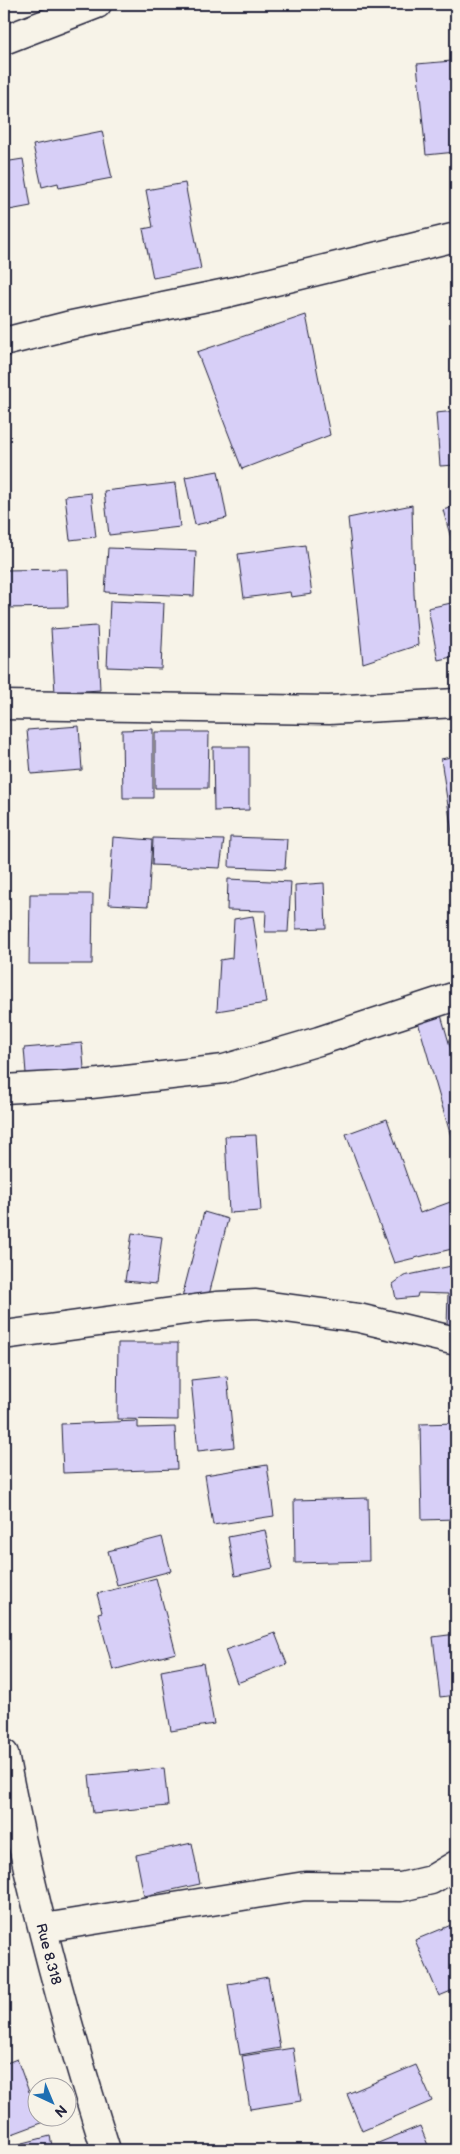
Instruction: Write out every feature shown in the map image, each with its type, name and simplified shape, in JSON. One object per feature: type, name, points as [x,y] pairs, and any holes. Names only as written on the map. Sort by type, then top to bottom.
[{"type":"street","points":[[4,40],[97,4]]},
{"type":"street","points":[[4,342],[67,326],[231,292],[456,237]]},
{"type":"street","points":[[4,705],[329,710],[456,703]]},
{"type":"street","points":[[4,1089],[91,1084],[224,1069],[319,1041],[456,996]]},
{"type":"street","points":[[4,1335],[216,1306],[256,1304],[359,1318],[456,1342]]},
{"type":"street","name":"Rue 8.318","points":[[4,1754],[19,1835],[82,2075],[106,2150]]},
{"type":"street","points":[[44,1928],[305,1886],[401,1887],[431,1880],[456,1865]]},
{"type":"building","points":[[452,61],[456,106],[456,152],[426,155],[417,64]]},
{"type":"building","points":[[102,131],[112,178],[59,188],[58,183],[42,187],[33,145]]},
{"type":"building","points":[[23,159],[31,206],[4,211],[4,162]]},
{"type":"building","points":[[185,183],[201,269],[153,278],[143,229],[153,227],[146,190]]},
{"type":"building","points":[[306,315],[330,435],[242,469],[197,352]]},
{"type":"building","points":[[456,411],[456,465],[440,466],[436,413]]},
{"type":"building","points":[[218,471],[227,518],[195,525],[185,477]]},
{"type":"building","points":[[175,483],[180,527],[109,535],[104,491]]},
{"type":"building","points":[[91,493],[96,537],[70,540],[65,496]]},
{"type":"building","points":[[412,505],[414,594],[418,645],[363,663],[348,518]]},
{"type":"building","points":[[456,506],[456,556],[443,510]]},
{"type":"building","points":[[305,545],[312,594],[291,597],[290,592],[244,598],[238,554]]},
{"type":"building","points":[[108,548],[196,551],[194,596],[105,592]]},
{"type":"building","points":[[67,569],[68,607],[4,608],[4,570]]},
{"type":"building","points":[[110,601],[164,603],[161,669],[107,667]]},
{"type":"building","points":[[456,602],[456,656],[438,660],[428,608]]},
{"type":"building","points":[[97,626],[100,690],[55,693],[51,629]]},
{"type":"building","points":[[79,726],[82,770],[31,774],[27,730]]},
{"type":"building","points":[[153,729],[153,798],[123,798],[122,730]]},
{"type":"building","points":[[155,732],[209,732],[208,788],[155,788]]},
{"type":"building","points":[[213,747],[249,747],[249,810],[214,811]]},
{"type":"building","points":[[456,756],[456,845],[454,846],[441,759]]},
{"type":"building","points":[[113,837],[152,840],[148,906],[109,904]]},
{"type":"building","points":[[230,837],[287,839],[285,869],[229,867]]},
{"type":"building","points":[[153,838],[224,840],[220,868],[152,865]]},
{"type":"building","points":[[228,879],[291,882],[288,932],[265,932],[266,911],[227,910]]},
{"type":"building","points":[[324,883],[326,928],[296,929],[295,885]]},
{"type":"building","points":[[30,894],[93,894],[92,964],[29,964]]},
{"type":"building","points":[[253,916],[266,1003],[217,1011],[220,960],[232,958],[234,919]]},
{"type":"building","points":[[439,1008],[456,1067],[456,1154],[416,1015]]},
{"type":"building","points":[[82,1043],[85,1081],[27,1086],[24,1048]]},
{"type":"building","points":[[387,1119],[420,1213],[456,1200],[456,1248],[394,1263],[346,1134]]},
{"type":"building","points":[[256,1135],[261,1211],[229,1213],[225,1136]]},
{"type":"building","points":[[204,1212],[228,1219],[207,1303],[181,1301]]},
{"type":"building","points":[[132,1233],[162,1237],[156,1284],[125,1281]]},
{"type":"building","points":[[456,1265],[456,1327],[447,1326],[448,1294],[418,1293],[417,1297],[396,1299],[393,1284],[404,1276]]},
{"type":"building","points":[[118,1343],[178,1343],[178,1420],[117,1419]]},
{"type":"building","points":[[227,1376],[234,1447],[198,1451],[191,1380]]},
{"type":"building","points":[[138,1421],[138,1428],[175,1427],[177,1469],[63,1473],[61,1424]]},
{"type":"building","points":[[456,1423],[456,1519],[422,1520],[420,1424]]},
{"type":"building","points":[[267,1465],[274,1516],[213,1525],[205,1475]]},
{"type":"building","points":[[368,1498],[369,1561],[295,1563],[294,1500]]},
{"type":"building","points":[[265,1530],[273,1568],[235,1576],[228,1537]]},
{"type":"building","points":[[162,1537],[171,1571],[117,1585],[108,1551]]},
{"type":"building","points":[[456,1575],[456,1594],[455,1594],[452,1576]]},
{"type":"building","points":[[156,1578],[176,1653],[113,1670],[98,1613],[102,1612],[97,1594]]},
{"type":"building","points":[[275,1633],[287,1664],[237,1683],[225,1650]]},
{"type":"building","points":[[456,1634],[456,1695],[440,1697],[433,1637]]},
{"type":"building","points":[[203,1663],[214,1724],[171,1731],[161,1671]]},
{"type":"building","points":[[164,1768],[168,1806],[93,1813],[89,1775]]},
{"type":"building","points":[[192,1843],[200,1884],[144,1896],[136,1855]]},
{"type":"building","points":[[456,1923],[456,1989],[439,1996],[415,1940]]},
{"type":"building","points":[[268,1977],[280,2048],[240,2055],[228,1984]]},
{"type":"building","points":[[293,2048],[301,2101],[250,2109],[242,2056]]},
{"type":"building","points":[[17,2059],[28,2089],[28,2126],[34,2126],[4,2137],[4,2064]]},
{"type":"building","points":[[416,2065],[432,2101],[362,2131],[347,2094]]},
{"type":"building","points":[[420,2126],[430,2150],[361,2150]]},
{"type":"building","points":[[50,2136],[53,2150],[4,2150],[4,2148]]}]
